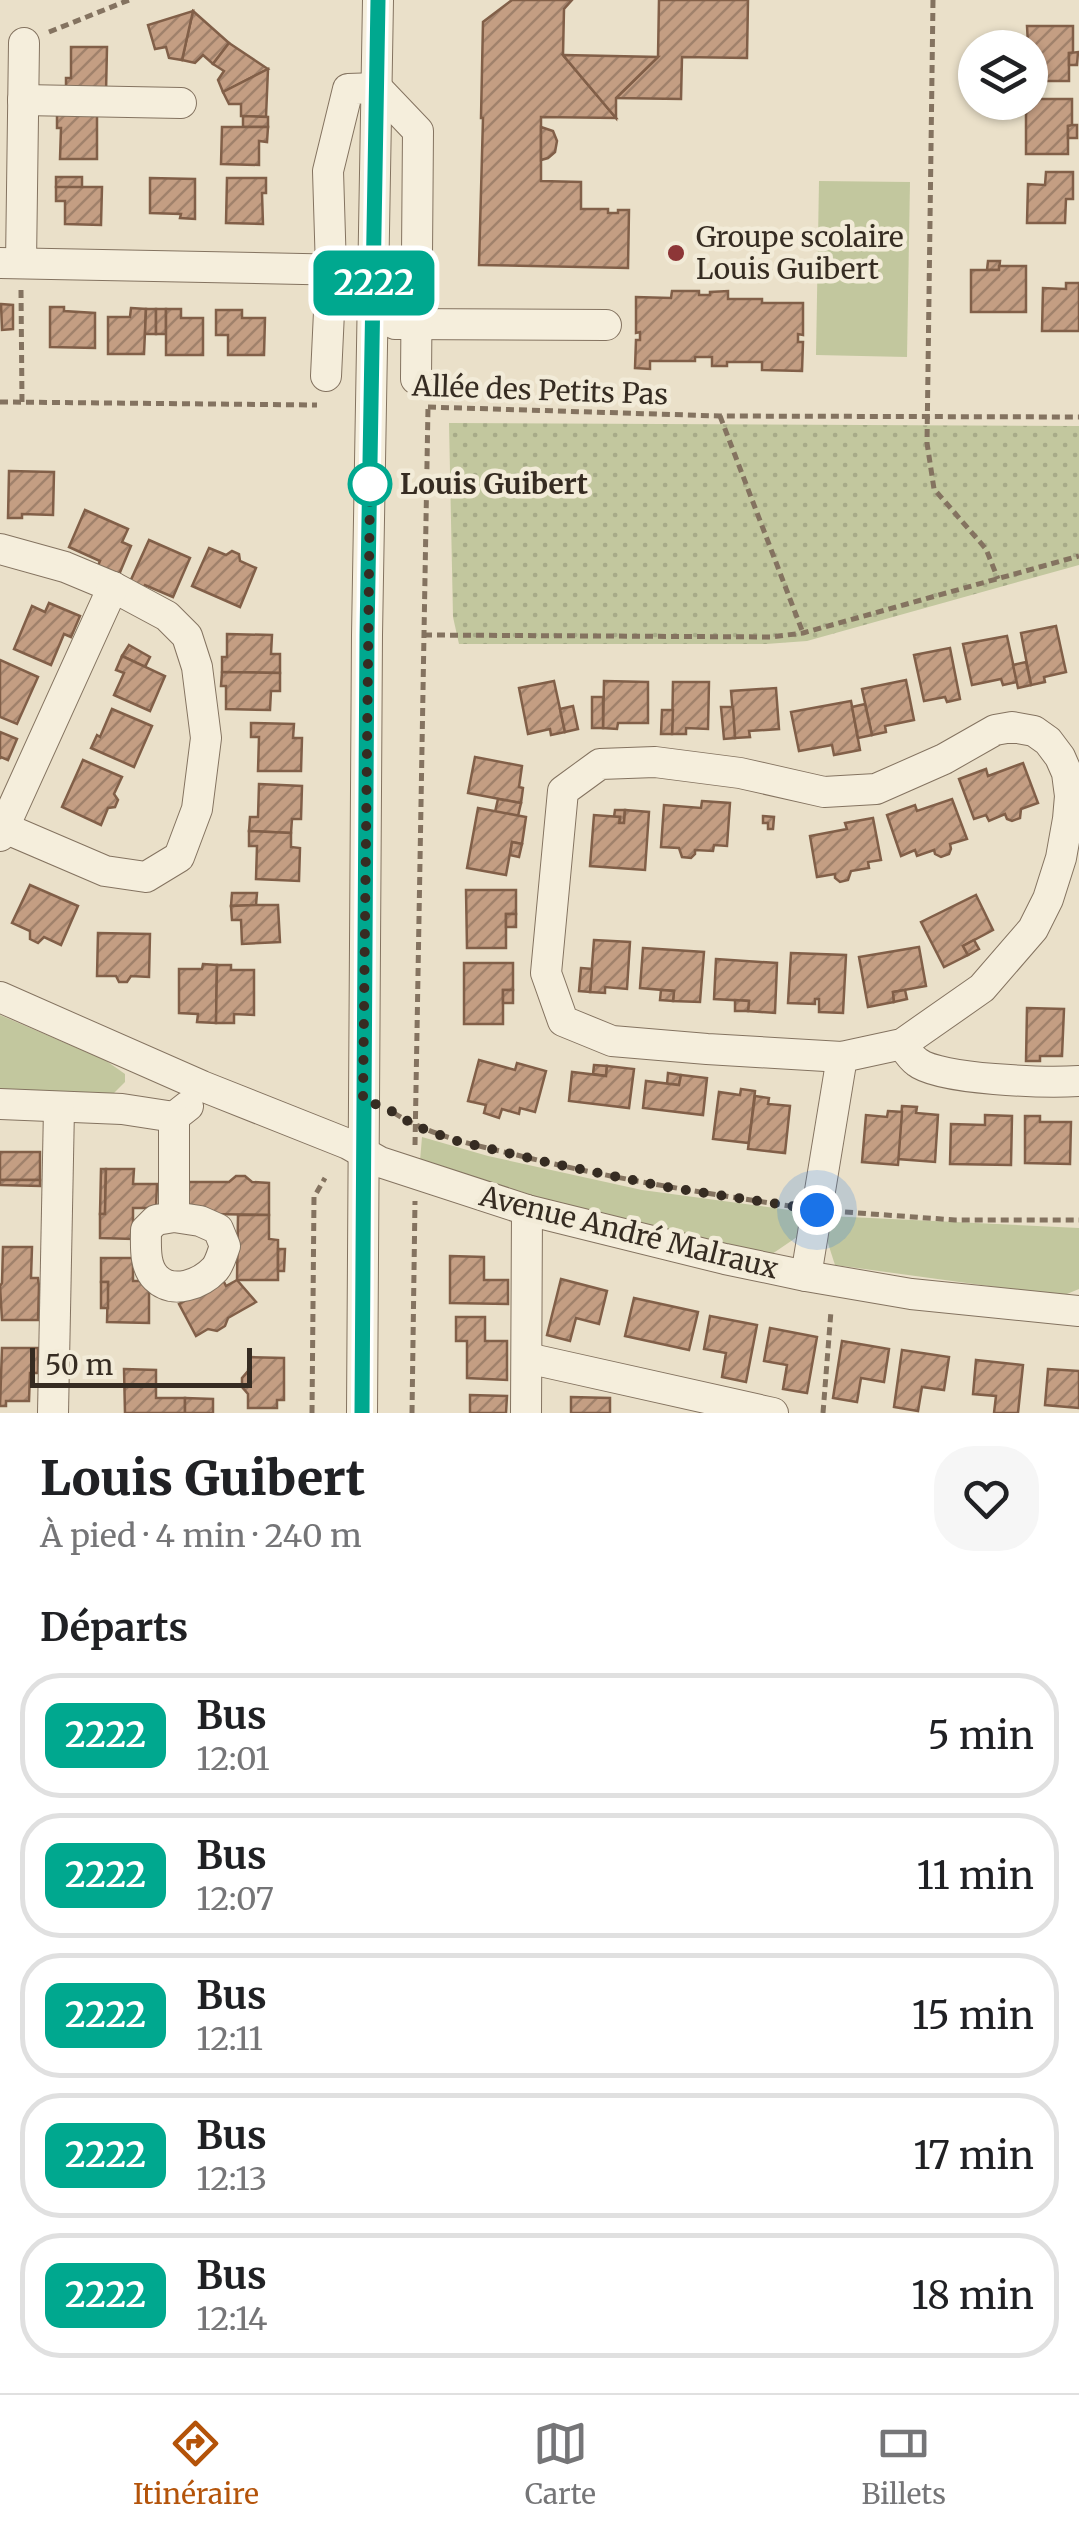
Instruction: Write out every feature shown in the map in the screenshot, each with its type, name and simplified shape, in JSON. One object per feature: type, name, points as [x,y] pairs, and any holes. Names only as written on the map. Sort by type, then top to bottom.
[{"type":"street","points":[[362,1413],[378,0]]},
{"type":"street","points":[[24,43],[10,263],[374,271]]},
{"type":"street","points":[[325,391],[331,269],[328,171],[348,89],[377,88],[418,131],[415,324],[422,392]]},
{"type":"street","points":[[23,100],[181,103]]},
{"type":"street","points":[[372,324],[606,325]]},
{"type":"street","points":[[0,549],[65,567],[112,586],[167,616],[187,636],[197,667],[206,738],[197,809],[179,857],[146,877],[105,872],[1,830],[112,586]]},
{"type":"street","points":[[1012,727],[1034,731],[1048,741],[1067,773],[1070,796],[1061,858],[1048,899],[1033,929],[982,988],[902,1044],[842,1057],[612,1042],[563,1021],[546,973],[563,791],[600,764],[655,762],[740,773],[824,792],[876,789],[944,759],[995,730],[1012,727]]},
{"type":"street","name":"Avenue André Malraux","points":[[0,997],[380,1162],[527,1210],[725,1260],[820,1279],[911,1294],[1078,1309]]},
{"type":"street","points":[[902,1044],[916,1062],[932,1070],[991,1079],[1079,1081]]},
{"type":"street","points":[[122,1109],[132,1100],[138,1057]]},
{"type":"street","points":[[820,1279],[817,1210],[842,1057]]},
{"type":"street","points":[[0,1104],[122,1109],[174,1116],[195,1102],[202,1086]]},
{"type":"street","points":[[54,1413],[59,1108]]},
{"type":"street","points":[[174,1116],[174,1217]]},
{"type":"street","points":[[526,1413],[527,1210]]},
{"type":"street","points":[[526,1358],[773,1413]]},
{"type":"path","points":[[24,43],[129,0]]},
{"type":"path","points":[[934,0],[929,468],[934,489],[986,549],[998,579]]},
{"type":"path","points":[[10,263],[22,402]]},
{"type":"path","points":[[0,402],[325,391]]},
{"type":"path","points":[[412,1413],[424,635],[422,392]]},
{"type":"path","name":"Allée des Petits Pas","points":[[422,392],[720,416],[1079,417]]},
{"type":"path","points":[[720,416],[803,633]]},
{"type":"path","points":[[424,635],[771,637],[803,633],[1079,556]]},
{"type":"path","points":[[363,1101],[383,1106],[416,1126],[453,1140],[666,1187],[817,1210],[955,1220],[1079,1220]]},
{"type":"path","points":[[312,1413],[314,1197],[325,1178]]},
{"type":"path","points":[[820,1279],[823,1413]]},
{"type":"green space","points":[[819,181],[910,182],[907,357],[816,355]]},
{"type":"green space","points":[[449,423],[1079,426],[1079,565],[807,641],[459,644],[453,617]]},
{"type":"green space","points":[[0,1015],[105,1060],[125,1074],[125,1082],[109,1098],[0,1093]]},
{"type":"green space","points":[[422,1137],[488,1156],[642,1190],[804,1212],[797,1237],[772,1254],[578,1209],[420,1161]]},
{"type":"green space","points":[[828,1216],[1079,1228],[1079,1289],[1062,1296],[835,1265],[826,1237]]},
{"type":"building","points":[[512,0],[572,0],[564,9],[563,55],[616,118],[541,117],[541,181],[581,182],[581,209],[608,209],[608,213],[629,210],[628,268],[479,265],[483,22]]},
{"type":"building","points":[[659,0],[748,0],[747,58],[682,57],[681,99],[616,98],[658,57]]},
{"type":"building","points":[[193,11],[229,43],[213,64],[203,55],[195,63],[182,60]]},
{"type":"building","points":[[193,11],[182,60],[169,58],[166,47],[155,49],[148,25]]},
{"type":"building","points":[[1027,26],[1073,26],[1069,81],[1048,81],[1048,30],[1027,30]]},
{"type":"building","points":[[229,43],[268,69],[223,92],[218,80],[224,71],[213,64]]},
{"type":"building","points":[[71,47],[107,47],[106,93],[66,92],[66,78],[71,78]]},
{"type":"building","points":[[1078,52],[1077,65],[1069,65],[1069,53]]},
{"type":"building","points":[[563,55],[658,57],[616,98],[616,118]]},
{"type":"building","points":[[268,69],[266,117],[241,116],[241,104],[229,104],[223,92]]},
{"type":"building","points":[[1048,99],[1072,99],[1068,154],[1026,154],[1026,120],[1048,120]]},
{"type":"building","points":[[57,114],[97,115],[97,159],[60,159],[61,128],[57,128]]},
{"type":"building","points":[[243,116],[268,117],[268,127],[243,127]]},
{"type":"building","points":[[1077,125],[1077,138],[1068,138],[1068,126]]},
{"type":"building","points":[[222,127],[268,127],[267,142],[259,141],[259,165],[221,164]]},
{"type":"building","points":[[541,127],[553,131],[557,141],[555,152],[541,160]]},
{"type":"building","points":[[1046,172],[1073,172],[1073,199],[1066,199],[1065,223],[1027,223],[1028,184],[1045,185]]},
{"type":"building","points":[[56,177],[82,177],[82,188],[56,187]]},
{"type":"building","points":[[150,178],[195,179],[195,219],[180,218],[181,214],[150,213]]},
{"type":"building","points":[[227,178],[266,178],[266,193],[262,193],[263,224],[226,223]]},
{"type":"building","points":[[56,187],[102,187],[101,225],[65,224],[65,201],[56,201]]},
{"type":"building","points":[[988,261],[1000,261],[999,270],[987,270]]},
{"type":"building","points":[[999,266],[1026,266],[1026,312],[971,312],[971,270],[999,270]]},
{"type":"building","points":[[1066,283],[1079,283],[1079,331],[1042,331],[1043,288],[1066,289]]},
{"type":"building","points":[[672,291],[710,295],[728,291],[728,299],[803,303],[803,335],[798,334],[798,342],[803,342],[802,371],[762,370],[762,362],[712,366],[712,357],[650,361],[650,369],[635,368],[636,340],[640,340],[640,332],[636,333],[636,297],[671,298]]},
{"type":"building","points":[[1,304],[13,305],[13,329],[2,330]]},
{"type":"building","points":[[50,307],[95,313],[95,348],[50,347]]},
{"type":"building","points":[[131,308],[146,309],[144,354],[108,354],[108,317],[130,317]]},
{"type":"building","points":[[146,309],[156,309],[156,334],[145,334]]},
{"type":"building","points":[[156,309],[166,309],[166,334],[156,334]]},
{"type":"building","points":[[166,309],[181,309],[181,318],[203,318],[203,355],[166,355]]},
{"type":"building","points":[[216,310],[242,310],[242,318],[265,318],[264,355],[228,355],[228,335],[216,335]]},
{"type":"building","points":[[9,471],[54,472],[53,515],[22,514],[22,518],[8,518]]},
{"type":"building","points":[[85,510],[128,529],[122,542],[131,546],[118,577],[97,568],[100,561],[69,547]]},
{"type":"building","points":[[149,540],[190,558],[173,597],[130,582]]},
{"type":"building","points":[[209,548],[226,555],[232,551],[239,554],[240,561],[256,568],[240,607],[192,586]]},
{"type":"building","points":[[49,603],[80,616],[71,637],[64,634],[51,665],[14,649],[32,606],[45,612]]},
{"type":"building","points":[[1056,626],[1066,672],[1031,685],[1021,633]]},
{"type":"building","points":[[227,634],[272,635],[271,654],[280,654],[280,673],[222,672],[222,657],[227,657]]},
{"type":"building","points":[[1007,636],[1017,682],[1003,685],[1001,679],[972,685],[963,644]]},
{"type":"building","points":[[129,645],[150,657],[145,667],[122,656]]},
{"type":"building","points":[[950,648],[960,699],[924,701],[914,655]]},
{"type":"building","points":[[122,656],[165,676],[150,711],[114,695],[124,673],[116,670]]},
{"type":"building","points":[[0,660],[38,677],[17,724],[0,717]]},
{"type":"building","points":[[1026,662],[1031,685],[1018,688],[1013,665]]},
{"type":"building","points":[[222,672],[280,673],[280,691],[271,691],[270,710],[226,709]]},
{"type":"building","points":[[906,680],[914,720],[885,726],[886,732],[872,735],[862,689]]},
{"type":"building","points":[[554,681],[565,732],[551,735],[550,729],[528,734],[519,688]]},
{"type":"building","points":[[604,681],[648,682],[648,723],[618,723],[617,729],[603,728]]},
{"type":"building","points":[[673,682],[709,682],[708,729],[686,728],[686,734],[672,734]]},
{"type":"building","points":[[776,688],[779,729],[749,731],[750,737],[735,738],[731,691]]},
{"type":"building","points":[[592,697],[603,697],[603,728],[592,728]]},
{"type":"building","points":[[851,701],[860,750],[834,755],[832,745],[799,751],[791,712]]},
{"type":"building","points":[[865,704],[872,735],[858,738],[852,707]]},
{"type":"building","points":[[573,706],[578,729],[565,732],[560,709]]},
{"type":"building","points":[[721,707],[733,707],[735,738],[724,739]]},
{"type":"building","points":[[112,709],[152,726],[134,767],[91,748]]},
{"type":"building","points":[[662,710],[673,710],[672,734],[661,734]]},
{"type":"building","points":[[251,723],[294,724],[293,738],[302,738],[301,771],[258,771],[259,737],[251,737]]},
{"type":"building","points":[[0,732],[17,739],[8,760],[0,759]]},
{"type":"building","points":[[475,757],[522,766],[521,803],[468,793]]},
{"type":"building","points":[[83,760],[122,777],[114,794],[118,800],[115,807],[108,808],[101,825],[62,807]]},
{"type":"building","points":[[1023,763],[1038,803],[1021,809],[1020,818],[1012,821],[1005,814],[989,821],[986,815],[974,819],[959,779],[986,769],[988,776]]},
{"type":"building","points":[[259,784],[302,786],[301,819],[292,819],[291,833],[249,831],[250,817],[258,817]]},
{"type":"building","points":[[498,799],[521,803],[518,816],[495,812]]},
{"type":"building","points":[[952,799],[967,839],[950,844],[949,854],[941,857],[934,850],[917,856],[915,850],[901,856],[887,815],[915,805],[917,811]]},
{"type":"building","points":[[702,801],[730,803],[727,846],[714,845],[713,851],[695,850],[691,858],[682,857],[679,848],[661,847],[664,805],[701,808]]},
{"type":"building","points":[[478,808],[526,817],[522,844],[512,842],[506,875],[467,868]]},
{"type":"building","points":[[615,810],[625,810],[624,823],[619,823],[620,817],[614,817]]},
{"type":"building","points":[[625,810],[649,812],[645,870],[590,866],[594,815],[620,817],[619,823],[624,823]]},
{"type":"building","points":[[763,816],[774,817],[773,829],[763,823]]},
{"type":"building","points":[[873,818],[881,860],[868,862],[869,868],[851,871],[848,880],[840,882],[835,874],[817,877],[810,836],[847,829],[845,823]]},
{"type":"building","points":[[249,831],[291,833],[291,847],[300,848],[299,881],[256,879],[257,846],[249,846]]},
{"type":"building","points":[[512,842],[522,844],[519,857],[510,855]]},
{"type":"building","points":[[30,885],[78,906],[61,945],[44,937],[38,943],[30,939],[30,931],[12,923]]},
{"type":"building","points":[[466,890],[516,890],[516,914],[506,914],[506,948],[467,948]]},
{"type":"building","points":[[232,893],[257,893],[256,905],[231,906]]},
{"type":"building","points":[[976,895],[993,930],[963,946],[968,955],[944,967],[921,922]]},
{"type":"building","points":[[278,905],[280,942],[242,944],[241,920],[232,920],[231,906]]},
{"type":"building","points":[[506,914],[516,914],[516,927],[506,927]]},
{"type":"building","points":[[98,933],[150,934],[149,977],[131,976],[127,982],[119,982],[116,976],[97,976]]},
{"type":"building","points":[[594,940],[630,942],[627,989],[605,987],[605,993],[590,992]]},
{"type":"building","points":[[974,940],[979,949],[968,955],[963,946]]},
{"type":"building","points":[[919,947],[926,986],[893,992],[894,1002],[868,1007],[859,957]]},
{"type":"building","points":[[643,948],[704,952],[700,1002],[673,1001],[674,991],[640,988]]},
{"type":"building","points":[[791,953],[846,955],[843,1013],[819,1012],[819,999],[815,999],[815,1004],[788,1003]]},
{"type":"building","points":[[716,959],[777,963],[775,1013],[748,1011],[749,1001],[714,999]]},
{"type":"building","points":[[464,963],[513,963],[513,990],[503,990],[503,1024],[464,1024]]},
{"type":"building","points":[[203,964],[217,965],[216,1023],[197,1022],[198,1014],[179,1013],[179,969],[202,969]]},
{"type":"building","points":[[217,965],[231,965],[231,970],[254,970],[254,1015],[234,1014],[234,1023],[216,1023]]},
{"type":"building","points":[[581,968],[592,969],[590,992],[579,991]]},
{"type":"building","points":[[503,990],[513,990],[513,1003],[503,1003]]},
{"type":"building","points":[[661,990],[674,991],[673,1001],[660,1000]]},
{"type":"building","points":[[905,990],[907,999],[894,1002],[893,992]]},
{"type":"building","points":[[735,1000],[749,1001],[748,1011],[735,1011]]},
{"type":"building","points":[[1027,1008],[1064,1009],[1062,1056],[1040,1056],[1040,1061],[1026,1061]]},
{"type":"building","points":[[479,1060],[515,1070],[517,1063],[546,1071],[535,1112],[520,1108],[519,1114],[502,1109],[499,1118],[484,1113],[486,1105],[468,1101]]},
{"type":"building","points":[[594,1065],[607,1066],[606,1076],[593,1074]]},
{"type":"building","points":[[607,1066],[634,1069],[629,1108],[569,1101],[572,1072],[606,1076]]},
{"type":"building","points":[[668,1073],[681,1075],[679,1085],[667,1084]]},
{"type":"building","points":[[681,1075],[707,1078],[703,1115],[643,1108],[646,1081],[679,1085]]},
{"type":"building","points":[[741,1089],[755,1091],[749,1143],[713,1139],[719,1092],[740,1095]]},
{"type":"building","points":[[755,1096],[769,1098],[768,1104],[790,1106],[785,1153],[748,1149]]},
{"type":"building","points":[[902,1106],[917,1107],[916,1113],[938,1115],[935,1162],[898,1159]]},
{"type":"building","points":[[888,1111],[902,1112],[898,1165],[862,1162],[866,1115],[887,1117]]},
{"type":"building","points":[[985,1115],[1012,1116],[1011,1165],[950,1164],[951,1124],[985,1125]]},
{"type":"building","points":[[1025,1116],[1040,1116],[1040,1122],[1071,1122],[1070,1164],[1025,1163]]},
{"type":"building","points":[[0,1152],[40,1152],[40,1180],[0,1180]]},
{"type":"building","points":[[101,1169],[106,1169],[105,1214],[100,1214]]},
{"type":"building","points":[[106,1169],[134,1169],[133,1184],[157,1184],[156,1208],[133,1208],[133,1239],[100,1238]]},
{"type":"building","points":[[236,1176],[269,1183],[269,1215],[188,1210],[189,1182],[229,1182]]},
{"type":"building","points":[[0,1180],[40,1180],[40,1186],[0,1185]]},
{"type":"building","points":[[238,1215],[269,1215],[269,1239],[278,1240],[278,1280],[237,1280]]},
{"type":"building","points":[[3,1247],[32,1247],[31,1278],[38,1278],[39,1286],[38,1320],[2,1320]]},
{"type":"building","points":[[278,1249],[285,1249],[284,1271],[278,1271]]},
{"type":"building","points":[[450,1256],[484,1257],[484,1280],[508,1280],[508,1304],[450,1303]]},
{"type":"building","points":[[101,1258],[133,1258],[133,1281],[149,1281],[149,1323],[107,1322],[108,1282],[101,1282]]},
{"type":"building","points":[[561,1279],[607,1291],[599,1324],[576,1318],[570,1341],[547,1335]]},
{"type":"building","points":[[223,1280],[226,1286],[237,1280],[256,1302],[228,1318],[217,1331],[208,1329],[196,1336],[179,1304]]},
{"type":"building","points":[[101,1282],[108,1282],[108,1308],[101,1308]]},
{"type":"building","points":[[634,1298],[698,1312],[689,1350],[625,1336]]},
{"type":"building","points":[[710,1316],[757,1325],[746,1382],[722,1377],[726,1353],[704,1349]]},
{"type":"building","points":[[456,1317],[485,1317],[485,1341],[507,1341],[507,1380],[467,1378],[467,1341],[456,1341]]},
{"type":"building","points":[[770,1328],[817,1337],[807,1393],[783,1389],[787,1365],[764,1361]]},
{"type":"building","points":[[842,1341],[889,1349],[884,1382],[861,1378],[857,1402],[833,1398]]},
{"type":"building","points":[[2,1348],[38,1348],[38,1373],[30,1373],[29,1401],[6,1401],[6,1406],[0,1406]]},
{"type":"building","points":[[902,1350],[949,1357],[944,1390],[922,1387],[918,1411],[894,1407]]},
{"type":"building","points":[[249,1357],[284,1358],[284,1400],[277,1400],[277,1408],[248,1408],[242,1378],[248,1371]]},
{"type":"building","points":[[976,1360],[1023,1365],[1018,1413],[994,1413],[996,1396],[973,1394]]},
{"type":"building","points":[[124,1369],[156,1370],[156,1398],[185,1398],[185,1413],[125,1413]]},
{"type":"building","points":[[1048,1369],[1079,1371],[1079,1408],[1045,1405]]},
{"type":"building","points":[[470,1395],[507,1396],[506,1413],[470,1413]]},
{"type":"building","points":[[571,1397],[610,1398],[610,1413],[571,1413]]},
{"type":"building","points":[[185,1398],[213,1399],[213,1413],[185,1413]]},
{"type":"bus line","name":"2222","points":[[362,1413],[367,635],[378,0]]},
{"type":"place","name":"Groupe scolaire Louis Guibert","points":[[676,253]]},
{"type":"place","name":"Louis Guibert","points":[[370,484]]},
{"type":"route","points":[[370,484],[363,1101],[383,1106],[416,1126],[453,1140],[666,1187],[817,1210]]}]
